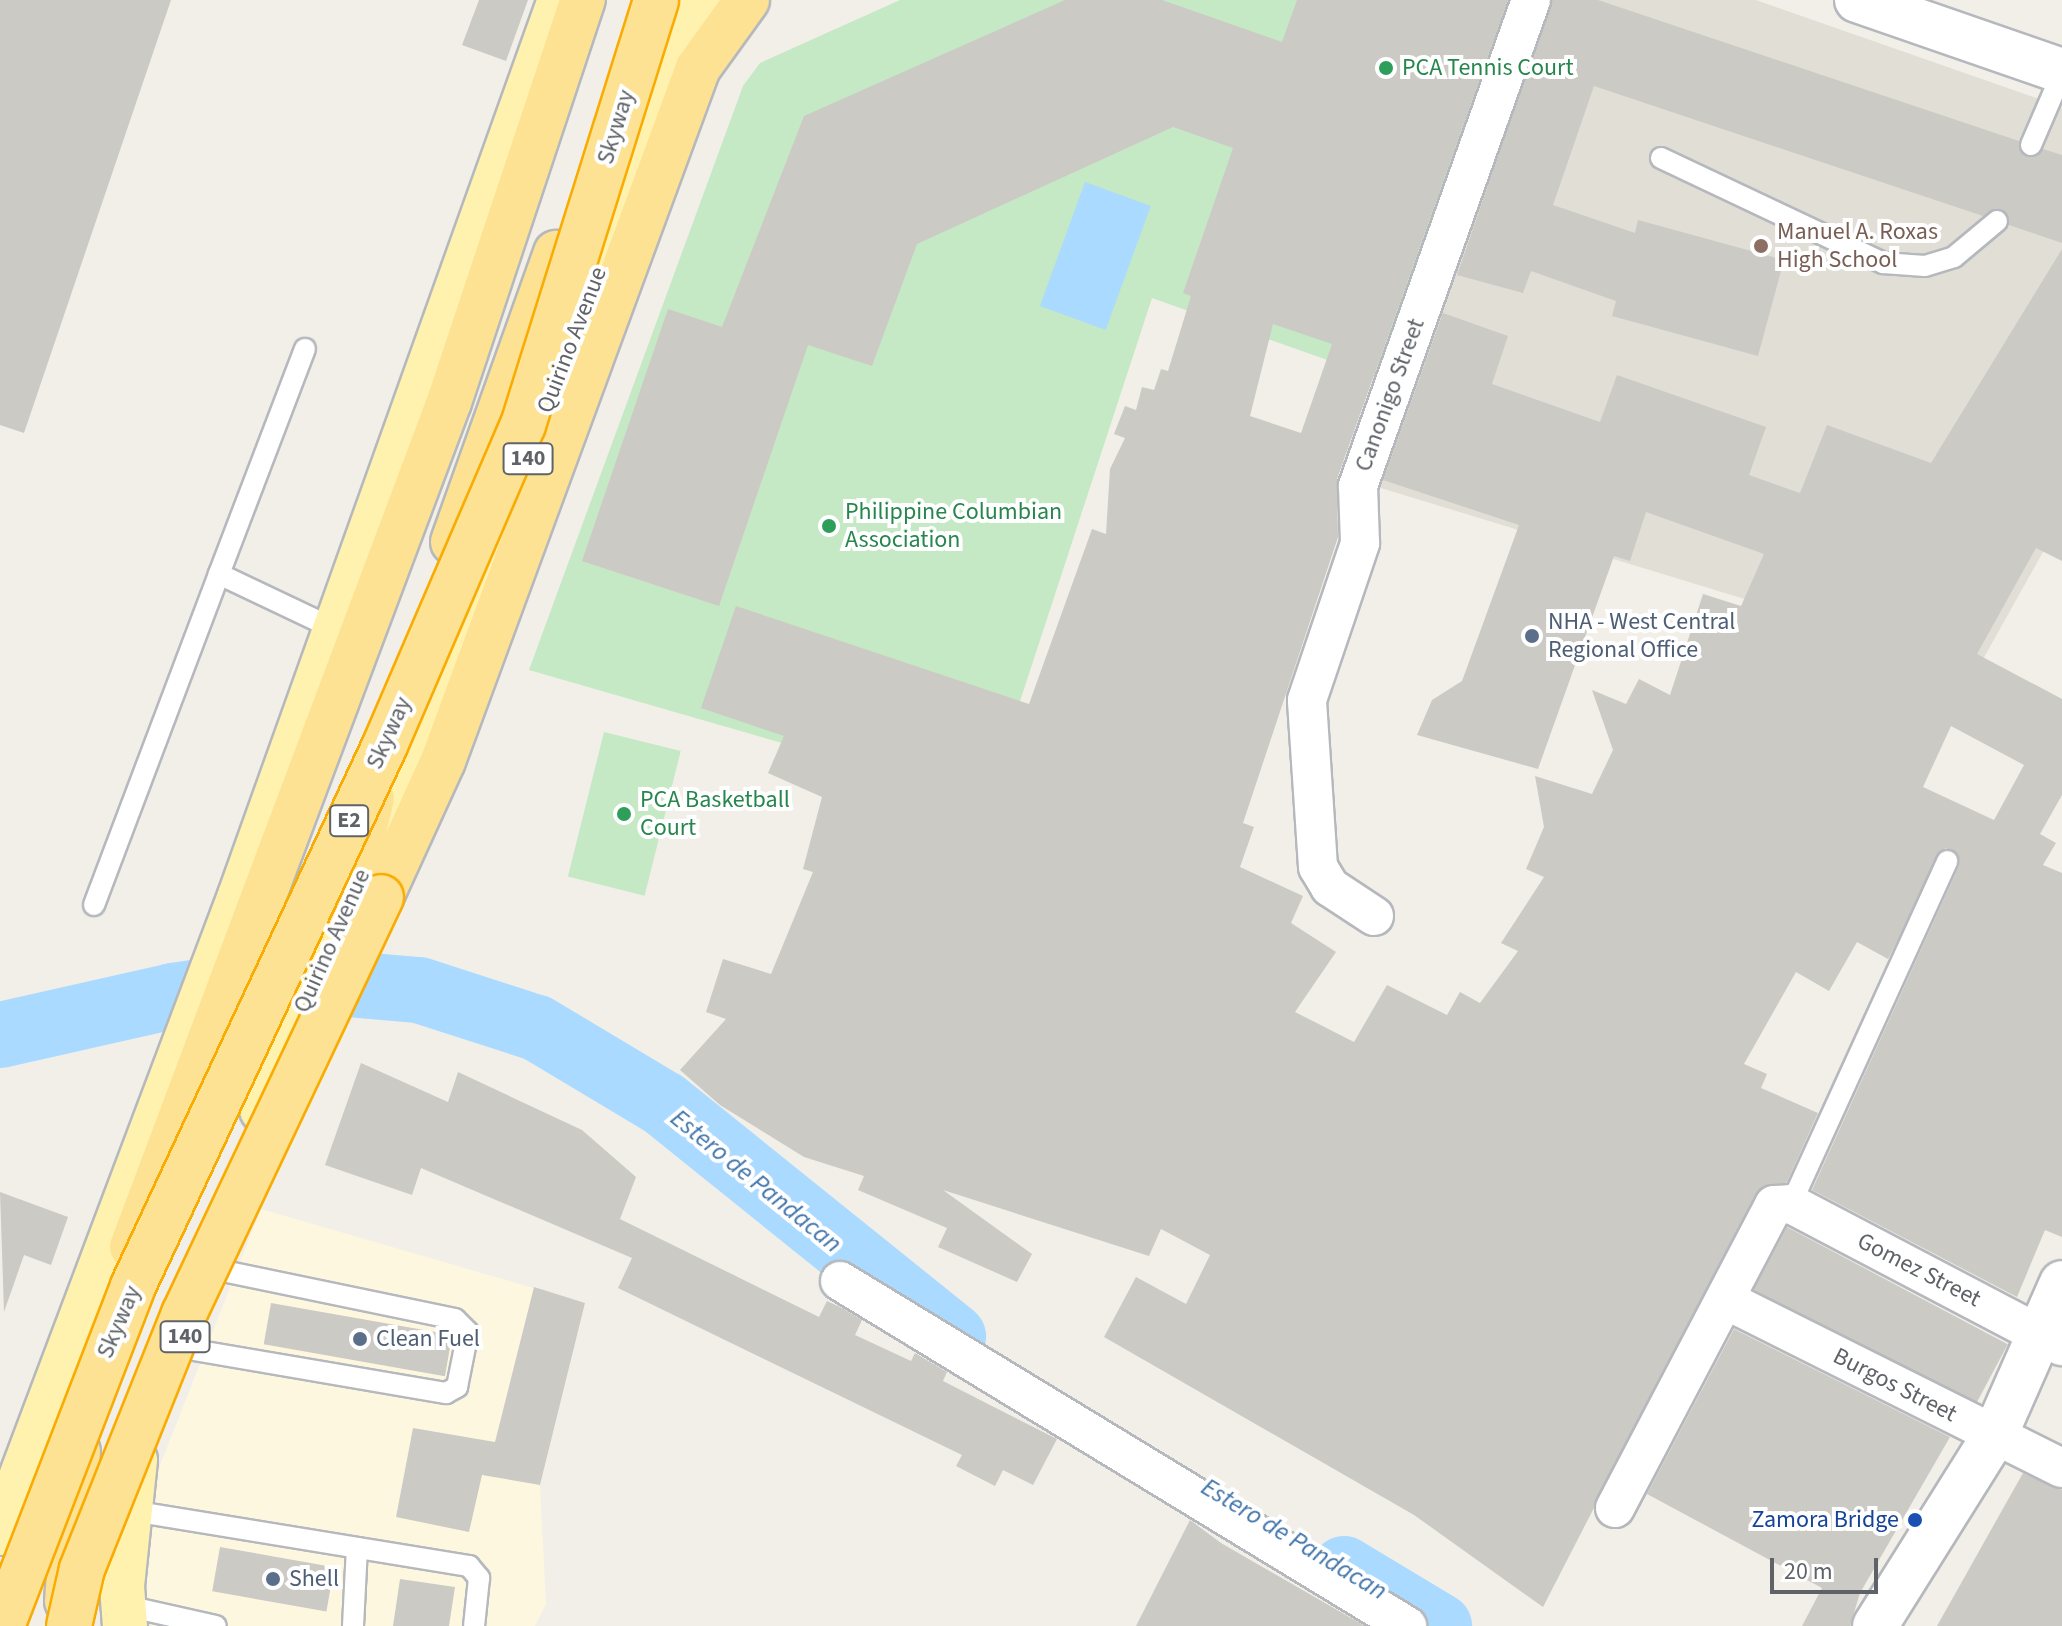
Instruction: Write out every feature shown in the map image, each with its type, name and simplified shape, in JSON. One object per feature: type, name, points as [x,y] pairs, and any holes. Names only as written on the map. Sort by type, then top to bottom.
[{"type":"highway","name":"Skyway","points":[[0,1601],[191,1052],[449,402],[583,0]]},
{"type":"highway","name":"Skyway","points":[[2,1626],[133,1286],[385,745],[523,425],[654,0]]},
{"type":"highway","points":[[344,912],[396,698],[654,0]]},
{"type":"highway","points":[[70,1626],[82,1569],[184,1314],[443,761],[698,68],[737,2]]},
{"type":"highway","points":[[70,1626],[72,1468],[191,1052]]},
{"type":"main road","points":[[0,1533],[191,1052],[240,896],[560,0]]},
{"type":"main road","name":"Quirino Avenue","points":[[124,1616],[128,1475],[182,1348],[204,1267],[283,1052],[422,741],[669,83],[737,2]]},
{"type":"street","name":"Canonigo Street","points":[[1374,916],[1330,887],[1318,867],[1307,700],[1360,543],[1358,486],[1531,0]]},
{"type":"street","points":[[1857,0],[1956,16],[2062,72]]},
{"type":"street","points":[[1615,1508],[1782,1205]]},
{"type":"street","name":"Gomez Street","points":[[1782,1205],[2052,1340]]},
{"type":"street","points":[[840,1281],[1407,1626]]},
{"type":"street","points":[[1875,1626],[2052,1340],[2062,1283]]},
{"type":"street","name":"Burgos Street","points":[[1728,1301],[2062,1468]]},
{"type":"lane","points":[[2031,145],[2062,72]]},
{"type":"lane","points":[[1661,158],[1883,263],[1925,266],[1954,257],[1997,221]]},
{"type":"lane","points":[[94,905],[305,349]]},
{"type":"lane","points":[[219,574],[335,629]]},
{"type":"lane","points":[[1782,1205],[1947,861]]},
{"type":"lane","points":[[182,1348],[446,1393],[457,1387],[468,1332],[455,1319],[204,1267]]},
{"type":"lane","points":[[126,1510],[469,1566],[479,1578],[474,1626]]},
{"type":"lane","points":[[353,1626],[357,1548]]},
{"type":"lane","points":[[124,1616],[216,1626]]},
{"type":"shaded area","name":"Manuel A. Roxas High School","points":[[1552,0],[1756,0],[2062,107],[2062,518],[1977,670],[1371,485]]},
{"type":"shaded area","points":[[261,1209],[585,1303],[540,1485],[546,1604],[535,1626],[151,1626],[143,1569],[155,1478]]},
{"type":"green space","name":"Philippine Columbian Association","points":[[900,0],[1522,0],[1387,381],[1152,298],[987,802],[529,670],[743,86],[760,63]]},
{"type":"green space","name":"PCA Basketball Court","points":[[604,732],[681,751],[645,896],[568,877]]},
{"type":"water","points":[[1085,182],[1151,206],[1106,330],[1040,306]]},
{"type":"building","points":[[0,0],[171,0],[24,433],[0,425]]},
{"type":"building","points":[[479,0],[528,0],[506,61],[462,45]]},
{"type":"building","points":[[1065,0],[1162,0],[1282,42],[1297,0],[1508,0],[1337,479],[1338,537],[1243,823],[1254,827],[1240,867],[1303,896],[1291,923],[1336,952],[1295,1012],[1354,1042],[1387,985],[1447,1015],[1460,992],[1480,1003],[1518,951],[1501,943],[1544,877],[1526,869],[1544,827],[1535,776],[1592,794],[1613,750],[1592,690],[1626,704],[1639,679],[1670,695],[1703,594],[1741,606],[1764,554],[1646,512],[1630,561],[1614,556],[1538,769],[1417,735],[1432,700],[1462,681],[1519,525],[1383,480],[1443,313],[1508,336],[1492,384],[1600,422],[1617,375],[1766,427],[1749,475],[1800,493],[1827,425],[1931,463],[2062,249],[2062,561],[2036,548],[1977,654],[2062,699],[2062,795],[2040,834],[2056,843],[2043,865],[2062,873],[2062,1237],[2045,1230],[2017,1297],[1812,1190],[1959,866],[1957,853],[1945,848],[1888,959],[1857,942],[1829,991],[1796,972],[1744,1064],[1767,1074],[1761,1088],[1818,1113],[1787,1182],[1755,1195],[1543,1607],[1414,1515],[1104,1337],[1136,1277],[1186,1304],[1210,1255],[1161,1229],[1149,1256],[943,1190],[1032,1254],[1017,1282],[938,1247],[947,1228],[858,1190],[864,1176],[804,1157],[720,1105],[680,1070],[726,1019],[706,1012],[723,959],[771,974],[813,872],[803,869],[822,797],[768,773],[784,736],[701,708],[736,606],[1029,704],[1092,529],[1106,534],[1110,469],[1125,438],[1114,434],[1125,406],[1136,410],[1142,387],[1154,390],[1161,369],[1168,371],[1191,296],[1183,293],[1233,148],[1173,127],[917,244],[872,366],[808,345],[719,606],[582,561],[668,309],[722,327],[804,116]],"holes":[[[1273,324],[1332,344],[1301,433],[1250,416]],[[1951,726],[2024,765],[1994,820],[1923,787]]]},
{"type":"building","points":[[1552,0],[1598,0],[2019,141],[2027,157],[2043,149],[2062,155],[2062,243],[2009,225],[2001,209],[1983,216],[1594,86],[1553,205],[1635,233],[1638,220],[1784,260],[1758,356],[1612,316],[1616,301],[1531,271],[1523,293],[1457,275]]},
{"type":"building","points":[[361,1063],[448,1102],[458,1072],[582,1130],[636,1177],[620,1219],[819,1317],[827,1301],[842,1308],[862,1320],[855,1335],[911,1361],[915,1353],[947,1372],[943,1381],[1057,1439],[1033,1485],[1003,1470],[995,1486],[956,1466],[962,1455],[618,1288],[632,1258],[421,1168],[412,1195],[325,1165]]},
{"type":"building","points":[[0,1192],[68,1217],[51,1265],[24,1255],[4,1312]]},
{"type":"building","points":[[1787,1227],[2008,1344],[1974,1407],[1754,1290]]},
{"type":"building","points":[[534,1287],[585,1303],[540,1485],[482,1475],[469,1532],[396,1517],[413,1428],[495,1442]]},
{"type":"building","name":"Clean Fuel","points":[[271,1303],[452,1335],[445,1376],[264,1344]]},
{"type":"building","points":[[1734,1329],[1950,1437],[1860,1593],[1850,1626],[1802,1626],[1822,1588],[1647,1494]]},
{"type":"building","points":[[2023,1473],[2062,1490],[2062,1626],[1937,1626]]},
{"type":"building","points":[[1190,1520],[1221,1543],[1365,1626],[1136,1626]]},
{"type":"building","name":"Shell","points":[[220,1547],[334,1567],[326,1611],[212,1591]]},
{"type":"building","points":[[400,1579],[455,1587],[449,1626],[393,1626]]},
{"type":"waterway","name":"Estero de Pandacan","points":[[0,1035],[173,996],[290,979],[419,990],[537,1028],[664,1104],[953,1336]]},
{"type":"waterway","name":"Estero de Pandacan","points":[[1344,1569],[1439,1626]]},
{"type":"place","name":"PCA Tennis Court","points":[[1386,68]]},
{"type":"place","name":"Manuel A. Roxas High School","points":[[1761,246]]},
{"type":"place","name":"Philippine Columbian Association","points":[[829,526]]},
{"type":"place","name":"NHA - West Central Regional Office","points":[[1532,636]]},
{"type":"place","name":"PCA Basketball Court","points":[[624,814]]},
{"type":"place","name":"Clean Fuel","points":[[360,1339]]},
{"type":"place","name":"Zamora Bridge","points":[[1915,1520]]},
{"type":"place","name":"Shell","points":[[273,1579]]}]
